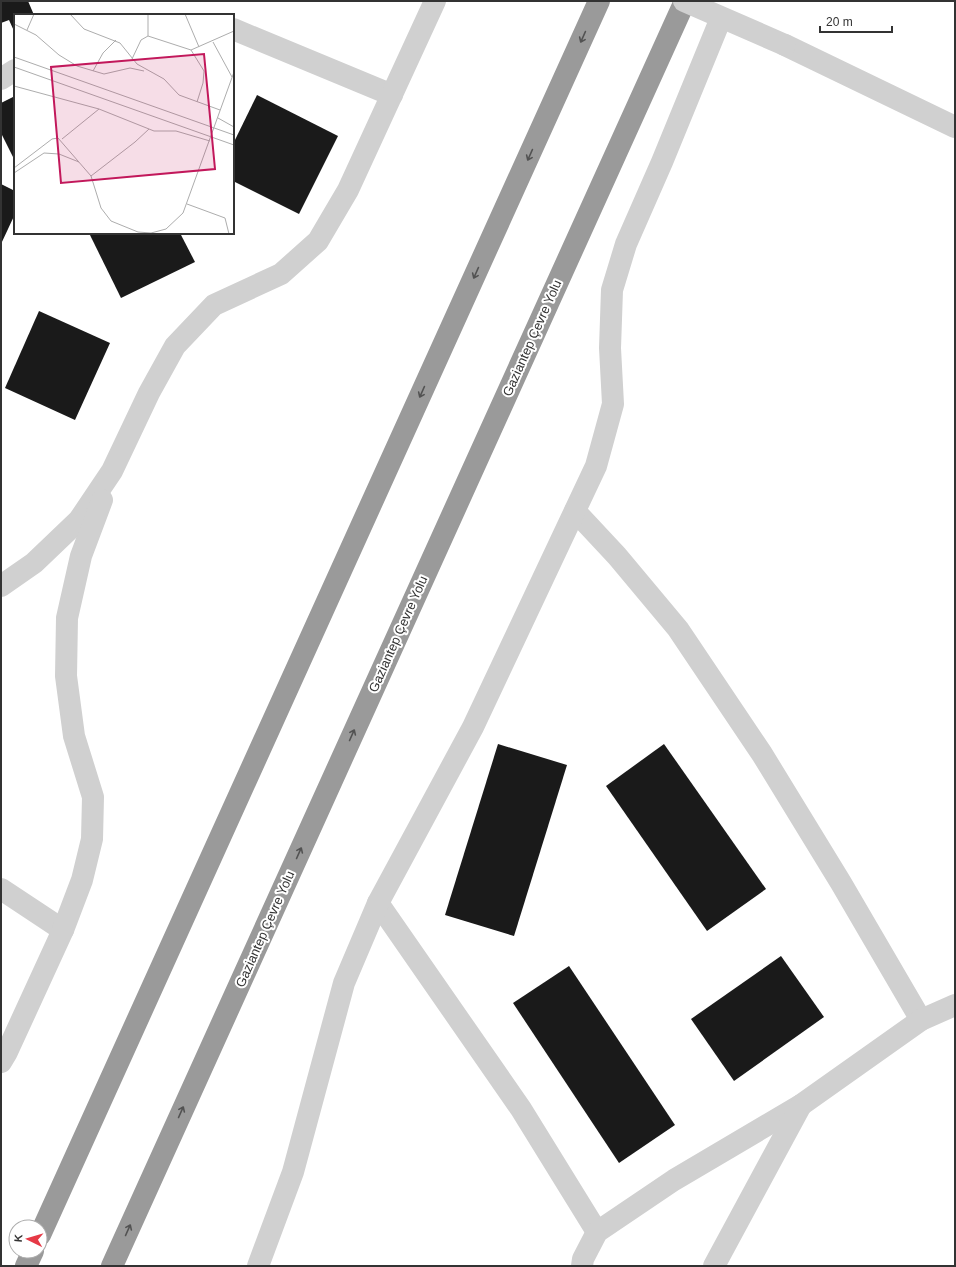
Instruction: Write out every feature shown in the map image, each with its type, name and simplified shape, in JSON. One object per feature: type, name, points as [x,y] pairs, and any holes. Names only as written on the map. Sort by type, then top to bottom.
[{"type":"highway","points":[[47,1219],[599,1]]},
{"type":"highway","name":"Gaziantep Çevre Yolu","points":[[112,1266],[684,1]]},
{"type":"street","points":[[1,1062],[63,930],[82,880],[92,839],[93,797],[73,728],[66,676],[67,618],[81,556],[112,471],[149,393],[175,346],[214,305],[281,274],[318,241],[348,190],[435,1]]},
{"type":"street","points":[[684,1],[785,45],[955,127]]},
{"type":"street","points":[[258,1266],[293,1172],[344,983],[378,903],[473,728],[513,647],[596,466],[613,404],[610,348],[612,290],[626,244],[662,162],[721,18]]},
{"type":"street","points":[[234,29],[392,95]]},
{"type":"street","points":[[1,79],[14,71]]},
{"type":"street","points":[[1,586],[34,563],[78,520],[112,471]]},
{"type":"street","points":[[575,511],[617,556],[678,629],[762,754],[841,883],[921,1020]]},
{"type":"street","points":[[1,889],[63,930]]},
{"type":"street","points":[[378,903],[521,1109],[597,1232]]},
{"type":"street","points":[[582,1266],[583,1259],[597,1232],[674,1180],[801,1105],[921,1020],[955,1006]]},
{"type":"street","points":[[714,1266],[801,1105]]},
{"type":"building","points":[[1,1],[28,1],[34,14],[14,14],[14,31],[9,20],[1,23]]},
{"type":"building","points":[[257,95],[338,136],[299,214],[234,182],[234,142]]},
{"type":"building","points":[[14,96],[14,159],[1,133],[1,103]]},
{"type":"building","points":[[1,184],[14,190],[14,216],[1,244]]},
{"type":"building","points":[[89,234],[181,234],[195,262],[121,298]]},
{"type":"building","points":[[39,311],[110,343],[75,420],[5,388]]},
{"type":"building","points":[[498,744],[567,765],[514,936],[445,915]]},
{"type":"building","points":[[664,744],[766,889],[707,931],[606,786]]},
{"type":"building","points":[[781,956],[824,1017],[734,1081],[691,1019]]},
{"type":"building","points":[[569,966],[675,1125],[619,1163],[513,1003]]}]
